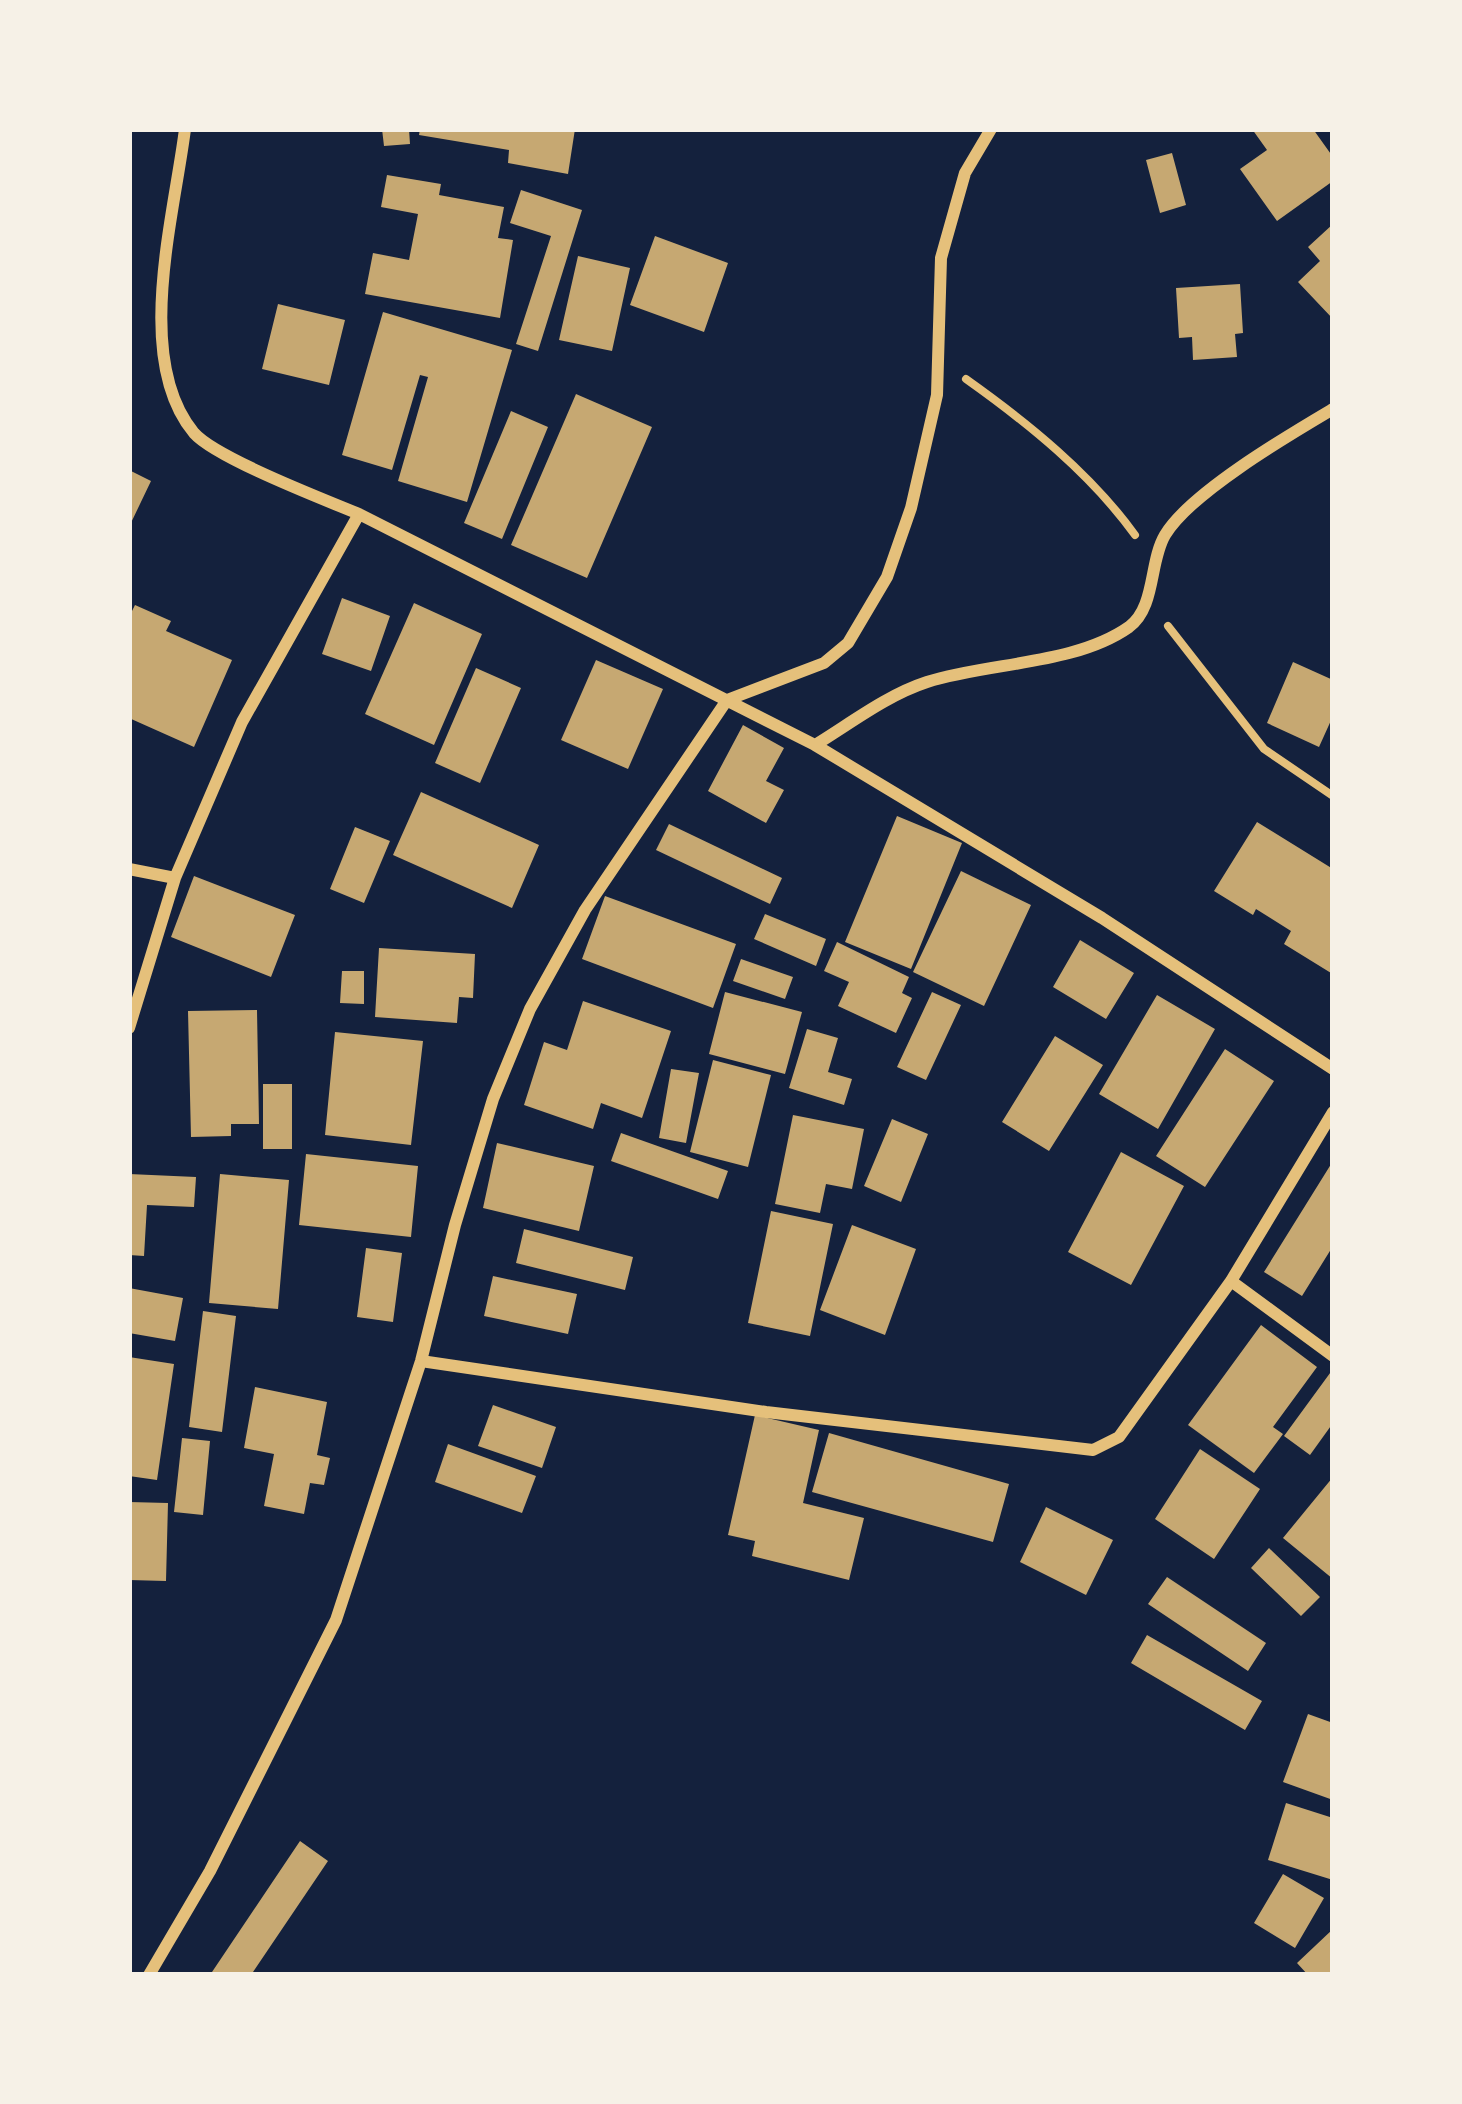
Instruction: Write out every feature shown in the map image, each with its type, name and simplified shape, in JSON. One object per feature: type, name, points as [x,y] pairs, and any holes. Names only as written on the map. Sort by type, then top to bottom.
[{"type":"street","points":[[185,129],[158,317],[169,392],[196,436],[815,745],[1102,918],[1333,1069]]},
{"type":"street","points":[[149,1975],[210,1871],[336,1620],[421,1361],[493,1100],[530,1009],[586,910],[727,700],[824,663],[848,643],[887,578],[911,508],[937,395],[941,258],[965,172],[991,129]]},
{"type":"street","points":[[815,745],[924,683],[1049,657],[1116,635],[1136,622],[1146,603],[1153,561],[1166,532],[1198,501],[1333,409]]},
{"type":"street","points":[[129,1028],[175,878],[242,722],[358,514]]},
{"type":"street","points":[[129,869],[175,878]]},
{"type":"street","points":[[421,1361],[766,1412],[1093,1450],[1120,1437],[1231,1281],[1333,1112]]},
{"type":"street","points":[[1231,1281],[1333,1356]]},
{"type":"path","points":[[940,360],[1016,417],[1095,487],[1153,561]]},
{"type":"path","points":[[1146,603],[1183,641],[1264,749],[1333,796]]},
{"type":"building","points":[[382,129],[409,129],[410,144],[384,146]]},
{"type":"building","points":[[420,129],[575,129],[568,174],[508,163],[509,150],[419,135]]},
{"type":"building","points":[[1252,129],[1313,129],[1333,157],[1333,181],[1277,221],[1240,169],[1267,150]]},
{"type":"building","points":[[1172,153],[1186,205],[1160,213],[1146,160]]},
{"type":"building","points":[[387,175],[441,184],[439,195],[504,207],[498,238],[513,240],[500,318],[365,294],[373,253],[409,260],[418,214],[381,207]]},
{"type":"building","points":[[521,190],[582,210],[538,351],[516,344],[551,236],[510,223]]},
{"type":"building","points":[[1333,224],[1333,319],[1298,282],[1320,261],[1308,247]]},
{"type":"building","points":[[655,236],[728,263],[704,332],[630,305]]},
{"type":"building","points":[[578,256],[630,268],[612,351],[559,340]]},
{"type":"building","points":[[1240,284],[1243,333],[1235,334],[1237,357],[1193,360],[1192,337],[1179,338],[1176,288]]},
{"type":"building","points":[[278,304],[345,320],[329,385],[262,369]]},
{"type":"building","points":[[383,312],[512,350],[467,502],[398,481],[428,377],[420,375],[392,470],[342,455]]},
{"type":"building","points":[[576,394],[652,427],[587,578],[511,545]]},
{"type":"building","points":[[511,411],[548,427],[502,539],[464,523]]},
{"type":"building","points":[[129,470],[151,481],[129,527]]},
{"type":"building","points":[[342,598],[390,616],[371,671],[322,654]]},
{"type":"building","points":[[414,603],[482,634],[434,745],[365,714]]},
{"type":"building","points":[[135,605],[171,621],[166,631],[232,660],[194,747],[129,718],[129,617]]},
{"type":"building","points":[[596,660],[663,689],[628,769],[561,740]]},
{"type":"building","points":[[1293,662],[1333,680],[1333,716],[1319,747],[1267,723]]},
{"type":"building","points":[[476,668],[521,688],[480,783],[435,763]]},
{"type":"building","points":[[743,725],[784,748],[766,781],[784,790],[766,823],[708,791]]},
{"type":"building","points":[[421,792],[539,845],[512,908],[393,855]]},
{"type":"building","points":[[897,816],[962,843],[911,969],[845,942]]},
{"type":"building","points":[[1257,822],[1333,869],[1331,973],[1284,944],[1291,931],[1214,891]]},
{"type":"building","points":[[669,824],[782,878],[770,904],[656,850]]},
{"type":"building","points":[[355,827],[390,841],[364,903],[330,889]]},
{"type":"building","points":[[961,871],[1031,905],[984,1006],[913,972]]},
{"type":"building","points":[[194,876],[295,915],[271,977],[171,937]]},
{"type":"building","points":[[605,896],[736,944],[713,1008],[582,959]]},
{"type":"building","points":[[765,914],[826,939],[816,966],[754,939]]},
{"type":"building","points":[[1080,940],[1134,973],[1106,1019],[1053,987]]},
{"type":"building","points":[[837,942],[909,977],[902,993],[912,998],[896,1033],[838,1006],[849,982],[824,971]]},
{"type":"building","points":[[379,948],[475,954],[473,998],[459,997],[457,1023],[375,1017]]},
{"type":"building","points":[[741,959],[793,977],[785,999],[733,981]]},
{"type":"building","points":[[342,971],[364,971],[364,1004],[340,1003]]},
{"type":"building","points":[[725,992],[802,1012],[785,1074],[709,1054]]},
{"type":"building","points":[[932,992],[961,1005],[926,1080],[897,1067]]},
{"type":"building","points":[[1157,995],[1215,1029],[1158,1129],[1099,1094]]},
{"type":"building","points":[[583,1001],[671,1031],[642,1118],[601,1103],[593,1129],[524,1105],[544,1042],[567,1050]]},
{"type":"building","points":[[257,1010],[259,1124],[231,1124],[231,1136],[191,1137],[188,1011]]},
{"type":"building","points":[[807,1029],[838,1038],[828,1072],[852,1079],[844,1105],[789,1088]]},
{"type":"building","points":[[335,1032],[423,1041],[411,1145],[325,1135]]},
{"type":"building","points":[[1055,1036],[1103,1065],[1049,1151],[1002,1122]]},
{"type":"building","points":[[1225,1049],[1274,1081],[1205,1187],[1156,1156]]},
{"type":"building","points":[[713,1060],[771,1075],[748,1167],[690,1152]]},
{"type":"building","points":[[671,1069],[699,1073],[686,1143],[659,1138]]},
{"type":"building","points":[[263,1084],[292,1084],[292,1149],[263,1149]]},
{"type":"building","points":[[793,1115],[864,1129],[852,1189],[826,1184],[820,1213],[775,1204]]},
{"type":"building","points":[[892,1119],[928,1134],[901,1202],[864,1186]]},
{"type":"building","points":[[621,1133],[728,1171],[718,1199],[611,1161]]},
{"type":"building","points":[[497,1143],[594,1166],[579,1231],[483,1208]]},
{"type":"building","points":[[1121,1152],[1184,1186],[1131,1285],[1068,1252]]},
{"type":"building","points":[[306,1154],[418,1166],[411,1237],[299,1225]]},
{"type":"building","points":[[1333,1161],[1333,1246],[1302,1296],[1264,1272]]},
{"type":"building","points":[[129,1174],[196,1177],[194,1207],[147,1205],[144,1256],[129,1255]]},
{"type":"building","points":[[220,1174],[289,1180],[278,1309],[209,1303]]},
{"type":"building","points":[[771,1211],[833,1224],[810,1336],[748,1323]]},
{"type":"building","points":[[852,1225],[916,1249],[885,1335],[820,1310]]},
{"type":"building","points":[[524,1229],[633,1257],[625,1290],[516,1263]]},
{"type":"building","points":[[366,1248],[402,1253],[393,1322],[357,1317]]},
{"type":"building","points":[[493,1276],[577,1294],[568,1334],[484,1316]]},
{"type":"building","points":[[129,1288],[183,1298],[175,1341],[129,1333]]},
{"type":"building","points":[[203,1311],[236,1316],[222,1432],[189,1427]]},
{"type":"building","points":[[1261,1325],[1317,1367],[1273,1427],[1283,1434],[1254,1473],[1188,1425]]},
{"type":"building","points":[[129,1357],[174,1364],[157,1480],[129,1476]]},
{"type":"building","points":[[1333,1369],[1333,1423],[1310,1455],[1284,1436]]},
{"type":"building","points":[[255,1387],[327,1402],[317,1455],[330,1458],[324,1485],[310,1483],[304,1514],[264,1506],[274,1454],[244,1448]]},
{"type":"building","points":[[493,1405],[556,1427],[542,1468],[478,1446]]},
{"type":"building","points":[[755,1415],[819,1430],[803,1503],[864,1518],[849,1580],[752,1556],[755,1541],[728,1535]]},
{"type":"building","points":[[829,1433],[1009,1484],[993,1542],[812,1492]]},
{"type":"building","points":[[182,1438],[210,1441],[203,1515],[174,1512]]},
{"type":"building","points":[[448,1444],[536,1476],[522,1513],[435,1482]]},
{"type":"building","points":[[1200,1449],[1260,1489],[1214,1559],[1155,1519]]},
{"type":"building","points":[[1333,1477],[1333,1579],[1283,1538]]},
{"type":"building","points":[[129,1502],[168,1503],[166,1581],[129,1580]]},
{"type":"building","points":[[1046,1507],[1113,1540],[1086,1595],[1020,1562]]},
{"type":"building","points":[[1269,1548],[1320,1597],[1301,1616],[1251,1568]]},
{"type":"building","points":[[1167,1577],[1266,1643],[1248,1671],[1148,1604]]},
{"type":"building","points":[[1147,1635],[1262,1701],[1245,1730],[1131,1663]]},
{"type":"building","points":[[1308,1714],[1333,1723],[1333,1800],[1283,1782]]},
{"type":"building","points":[[1286,1803],[1333,1818],[1333,1880],[1268,1860]]},
{"type":"building","points":[[300,1841],[328,1861],[251,1975],[215,1975],[212,1972]]},
{"type":"building","points":[[1283,1874],[1324,1898],[1295,1948],[1254,1923]]},
{"type":"building","points":[[1333,1929],[1333,1975],[1308,1975],[1297,1963]]}]
